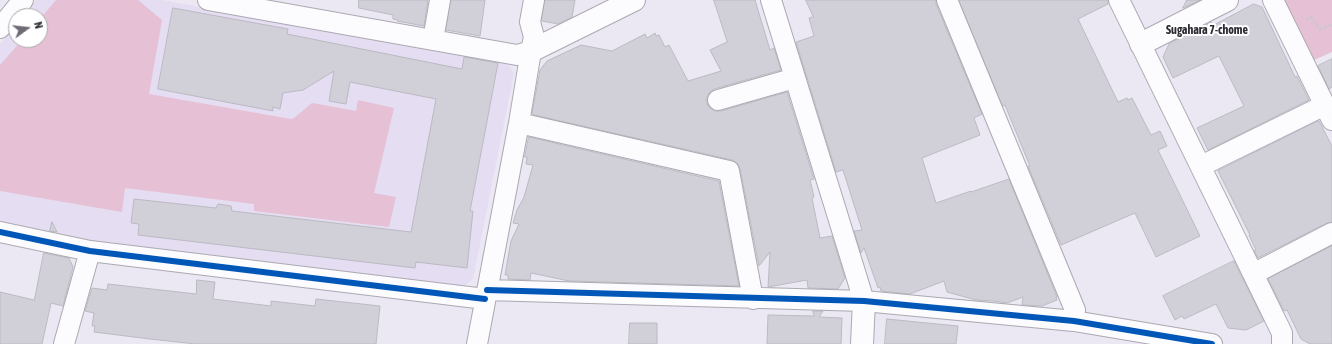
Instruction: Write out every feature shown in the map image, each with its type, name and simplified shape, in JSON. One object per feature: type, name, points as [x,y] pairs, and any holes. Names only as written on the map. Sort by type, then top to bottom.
[{"type":"street","points":[[0,28],[23,0]]},
{"type":"street","points":[[208,0],[280,7],[433,40],[517,55],[531,51],[634,0]]},
{"type":"street","points":[[433,40],[440,0]]},
{"type":"street","points":[[477,344],[534,37],[530,22],[534,0]]},
{"type":"street","points":[[771,0],[864,301],[862,344]]},
{"type":"street","points":[[947,0],[1075,310],[1074,321]]},
{"type":"street","points":[[1119,0],[1282,333],[1282,344]]},
{"type":"street","points":[[1140,44],[1227,0]]},
{"type":"street","points":[[1201,166],[1328,112],[1273,0]]},
{"type":"street","points":[[718,100],[795,78]]},
{"type":"street","points":[[519,123],[729,171],[752,299]]},
{"type":"street","points":[[0,232],[90,251],[486,295],[864,301],[1074,321],[1212,344]]},
{"type":"street","points":[[1253,274],[1332,233]]},
{"type":"street","points":[[64,344],[90,251]]},
{"type":"shaded area","points":[[36,0],[162,0],[507,63],[514,73],[473,279],[463,287],[91,242],[0,222],[0,44],[8,34],[8,48],[48,48],[48,8],[30,8]]},
{"type":"shaded area","points":[[56,0],[138,0],[162,20],[149,94],[291,119],[312,103],[356,111],[358,100],[394,108],[374,193],[396,197],[389,227],[254,211],[254,204],[125,188],[122,212],[0,191],[0,65],[15,48],[48,48],[48,10]]},
{"type":"shaded area","points":[[1284,0],[1332,0],[1332,52],[1314,60]]},
{"type":"building","points":[[359,0],[428,0],[424,26],[397,21],[398,20],[393,19],[393,15],[359,8]]},
{"type":"building","points":[[451,0],[485,0],[480,36],[446,30]]},
{"type":"building","points":[[545,0],[575,0],[572,17],[558,24],[542,21]]},
{"type":"building","points":[[714,0],[755,0],[770,50],[774,48],[781,70],[714,89],[707,97],[707,104],[715,111],[721,111],[787,92],[814,179],[810,180],[820,238],[832,236],[845,278],[838,289],[808,288],[807,280],[768,287],[770,252],[759,266],[740,169],[737,163],[732,160],[534,115],[532,113],[540,70],[547,61],[581,45],[612,51],[645,34],[647,38],[655,33],[656,36],[659,35],[665,47],[669,45],[688,81],[721,71],[710,50],[727,42]]},
{"type":"building","points":[[806,0],[936,0],[936,4],[982,114],[974,118],[980,135],[922,158],[936,203],[1009,179],[1057,300],[1042,306],[1022,305],[1023,297],[1007,303],[976,300],[947,292],[944,281],[910,294],[881,291],[880,287],[878,288],[864,248],[861,253],[854,231],[862,230],[843,170],[836,172],[796,42],[814,36],[809,18],[813,17]]},
{"type":"building","points":[[959,0],[1108,0],[1108,4],[1078,19],[1118,102],[1127,98],[1128,100],[1132,98],[1151,135],[1160,131],[1167,146],[1158,150],[1200,236],[1156,257],[1135,213],[1061,245],[1028,166],[1030,166],[1005,105],[1003,106]]},
{"type":"building","points":[[1187,0],[1200,0],[1183,8]]},
{"type":"building","points":[[1254,4],[1262,7],[1295,77],[1297,76],[1309,100],[1208,150],[1197,128],[1244,106],[1219,56],[1173,78],[1163,57],[1169,44],[1211,22],[1213,25]]},
{"type":"building","points":[[173,8],[288,29],[287,34],[462,69],[464,57],[498,63],[470,211],[473,211],[467,268],[416,262],[415,268],[138,235],[139,224],[131,223],[134,199],[216,208],[218,204],[231,206],[232,211],[411,232],[436,99],[350,82],[346,104],[329,101],[334,71],[303,90],[283,93],[280,109],[273,107],[273,111],[158,89]]},
{"type":"building","points":[[1332,59],[1332,87],[1329,89],[1318,66]]},
{"type":"building","points":[[1319,121],[1332,146],[1332,222],[1327,223],[1258,258],[1254,251],[1256,250],[1250,235],[1218,171]]},
{"type":"building","points":[[529,137],[719,181],[739,286],[569,281],[531,273],[530,280],[508,279],[508,275],[505,275],[511,241],[519,224],[513,223],[517,210],[524,197],[533,165],[526,164],[527,157],[525,157]]},
{"type":"building","points":[[52,222],[57,232],[50,231]]},
{"type":"building","points":[[1332,246],[1332,344],[1310,344],[1301,339],[1287,310],[1284,311],[1268,279]]},
{"type":"building","points":[[44,253],[69,258],[73,267],[63,306],[51,303],[42,344],[0,344],[0,292],[34,300]]},
{"type":"building","points":[[1234,261],[1264,321],[1246,330],[1228,328],[1216,304],[1184,319],[1182,316],[1175,320],[1163,296]]},
{"type":"building","points":[[197,280],[215,282],[213,299],[271,306],[271,301],[315,306],[316,299],[380,306],[376,344],[196,344],[150,339],[94,332],[95,326],[92,326],[94,313],[85,311],[92,288],[107,290],[108,284],[196,294]]},
{"type":"building","points":[[813,311],[823,311],[819,317],[842,318],[841,344],[767,344],[768,315],[814,316]]},
{"type":"building","points":[[887,319],[958,326],[956,344],[885,344]]},
{"type":"building","points":[[630,323],[657,323],[657,344],[629,344]]},
{"type":"cycle path","points":[[0,232],[90,251],[485,299]]},
{"type":"cycle path","points":[[487,290],[864,301],[1074,321],[1212,344]]},
{"type":"district","name":"Sugahara 7-chome","points":[[1207,30]]}]
